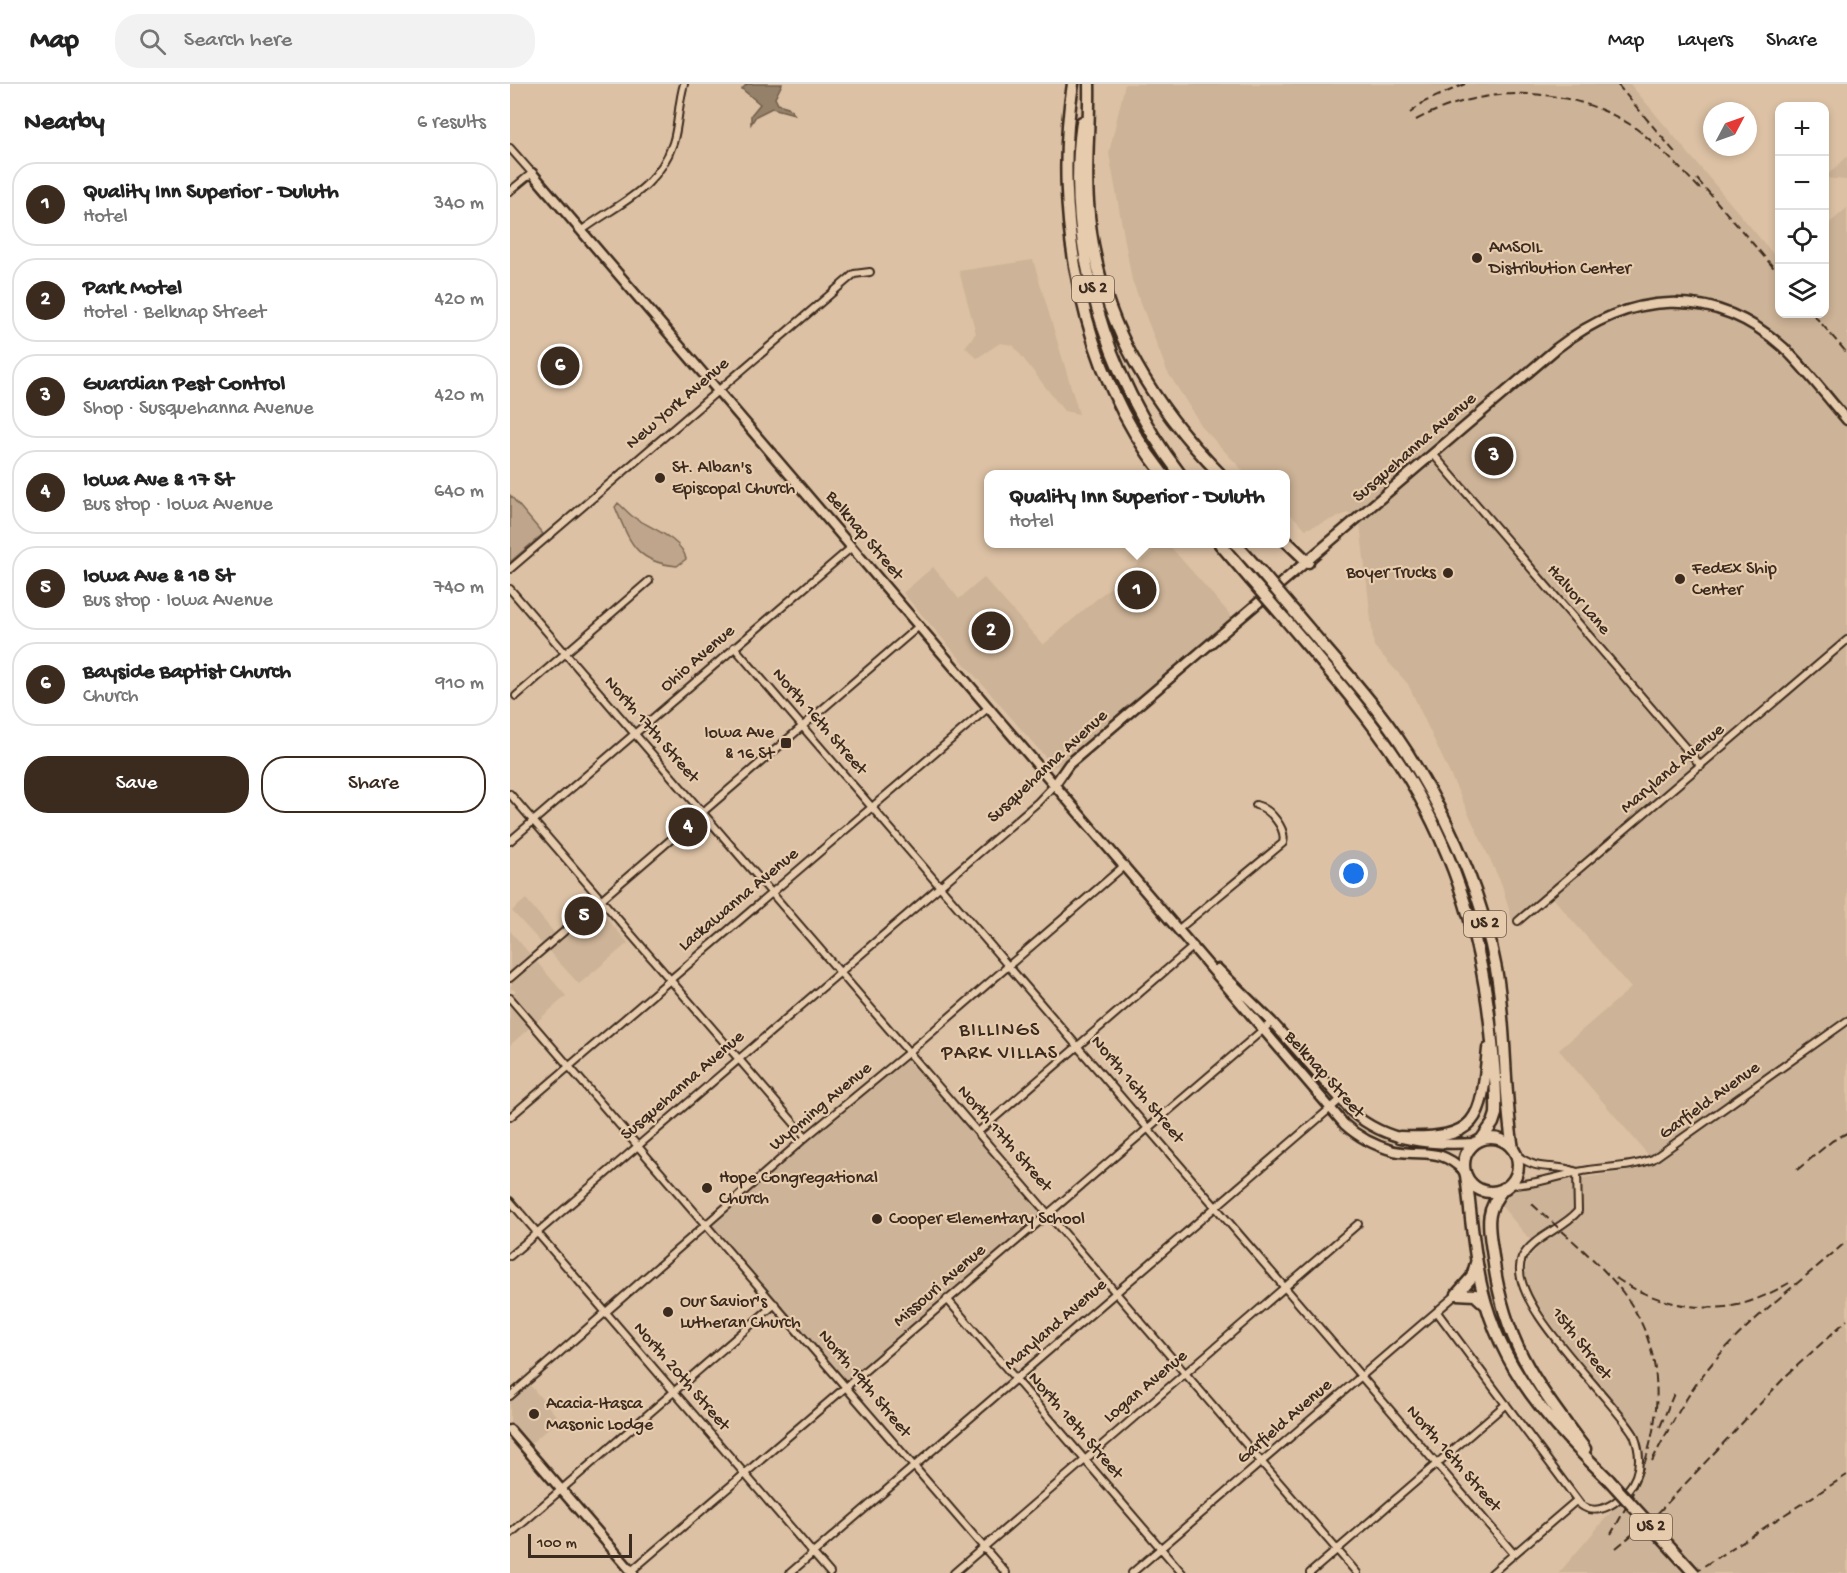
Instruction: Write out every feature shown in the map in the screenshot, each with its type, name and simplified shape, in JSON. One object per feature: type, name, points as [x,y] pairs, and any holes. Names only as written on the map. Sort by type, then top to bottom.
[{"type":"highway","name":"US 2","points":[[1073,84],[1067,139],[1067,206],[1069,236],[1081,298],[1099,354],[1116,395],[1159,470]]},
{"type":"highway","name":"US 2","points":[[1088,84],[1078,169],[1082,234],[1088,267],[1102,321],[1123,380],[1150,432],[1177,470]]},
{"type":"highway","points":[[1088,84],[1086,170],[1089,212],[1097,265],[1112,315],[1137,369],[1155,397],[1192,447],[1216,470]]},
{"type":"highway","points":[[1290,545],[1308,562]]},
{"type":"highway","name":"US 2","points":[[1224,548],[1382,737],[1432,821],[1455,872],[1475,938],[1490,1022],[1496,1114],[1493,1123],[1465,1158],[1465,1173],[1477,1257],[1487,1306],[1505,1353],[1531,1396],[1554,1426],[1609,1480],[1694,1573]]},
{"type":"highway","name":"US 2","points":[[1240,548],[1378,712],[1416,766],[1464,861],[1481,907],[1496,968],[1503,1021],[1516,1174],[1490,1208],[1489,1225],[1495,1275],[1507,1324],[1533,1380],[1609,1480]]},
{"type":"highway","points":[[1400,1137],[1451,1134],[1473,1121],[1482,1102],[1490,1022]]},
{"type":"highway","points":[[1478,1141],[1495,1138],[1514,1151]]},
{"type":"highway","points":[[1465,1173],[1475,1187],[1482,1191],[1497,1191],[1506,1187]]},
{"type":"highway","points":[[1457,1294],[1472,1277],[1477,1257]]},
{"type":"highway","points":[[1457,1294],[1475,1295],[1487,1306]]},
{"type":"street","points":[[581,231],[642,191],[656,177],[673,142],[684,84]]},
{"type":"street","name":"Belknap Street","points":[[510,147],[1180,928],[1262,1030],[1330,1109],[1352,1131],[1370,1142],[1394,1150],[1442,1155],[1452,1160],[1465,1173]]},
{"type":"street","points":[[510,191],[532,173]]},
{"type":"street","name":"New York Avenue","points":[[510,569],[854,274],[870,273]]},
{"type":"street","name":"Susquehanna Avenue","points":[[510,1256],[941,885],[1055,784],[1069,764],[1557,348],[1587,326],[1637,306],[1659,303],[1686,304],[1727,312],[1767,334],[1801,366],[1846,416]]},
{"type":"street","name":"Halvor Lane","points":[[1433,454],[1701,766]]},
{"type":"street","name":"Ohio Avenue","points":[[510,841],[852,547]]},
{"type":"street","points":[[516,696],[649,581]]},
{"type":"street","name":"North 17th Street","points":[[510,589],[1358,1573]]},
{"type":"street","points":[[510,978],[919,626]]},
{"type":"street","name":"Maryland Avenue","points":[[1518,921],[1847,640]]},
{"type":"street","name":"North 16th Street","points":[[734,647],[1078,1044],[1514,1554]]},
{"type":"street","name":"Lackawanna Avenue","points":[[510,1117],[989,707]]},
{"type":"street","points":[[510,794],[806,1137]]},
{"type":"street","points":[[1180,928],[1283,843],[1283,830],[1267,811],[1256,804]]},
{"type":"street","name":"Wyoming Avenue","points":[[510,1396],[806,1137],[909,1053],[1125,865]]},
{"type":"street","points":[[978,1132],[1194,946]]},
{"type":"street","name":"Belknap Street","points":[[1194,946],[1272,1022],[1340,1100],[1367,1124],[1400,1137],[1433,1144],[1478,1141]]},
{"type":"street","name":"North 19th Street","points":[[510,998],[1006,1573]]},
{"type":"street","name":"Garfield Avenue","points":[[1506,1187],[1562,1178],[1577,1172],[1633,1166],[1660,1155],[1847,1021]]},
{"type":"street","name":"Missouri Avenue","points":[[631,1572],[946,1299],[1272,1022]]},
{"type":"street","name":"Maryland Avenue","points":[[790,1573],[1340,1100]]},
{"type":"street","name":"Garfield Avenue","points":[[1514,1151],[1538,1167],[1564,1168],[1577,1172]]},
{"type":"street","name":"15th Street","points":[[1577,1172],[1578,1210],[1526,1252],[1520,1265],[1521,1284],[1529,1301],[1565,1351],[1629,1427],[1636,1442],[1639,1457],[1637,1473],[1632,1484],[1606,1508],[1591,1510],[1577,1500]]},
{"type":"street","name":"North 20th Street","points":[[510,1201],[830,1573]]},
{"type":"street","name":"Logan Avenue","points":[[954,1573],[1358,1224]]},
{"type":"street","name":"Garfield Avenue","points":[[1131,1573],[1457,1294]]},
{"type":"street","name":"North 18th Street","points":[[946,1299],[1182,1573]]},
{"type":"street","points":[[510,1534],[775,1304]]},
{"type":"street","points":[[1437,1312],[1577,1500],[1492,1573]]},
{"type":"street","points":[[1310,1573],[1506,1404]]},
{"type":"street","points":[[510,1430],[631,1572]]},
{"type":"shaded area","points":[[747,84],[782,84],[775,98],[778,104],[788,107],[794,114],[772,108],[756,116],[751,124],[751,115],[760,104],[742,89]]},
{"type":"shaded area","points":[[1125,84],[1630,84],[1775,256],[1775,318],[1829,318],[1829,224],[1847,208],[1847,410],[1788,342],[1740,310],[1703,299],[1675,296],[1626,302],[1587,319],[1563,336],[1352,516],[1348,513],[1306,529],[1290,514],[1290,470],[1242,470],[1203,428],[1167,371],[1132,280],[1109,153]]},
{"type":"shaded area","points":[[1847,157],[1847,180],[1829,178],[1829,173]]},
{"type":"shaded area","points":[[1033,260],[1079,414],[1064,411],[1013,345],[1000,343],[977,358],[965,347],[976,333],[959,271]]},
{"type":"shaded area","points":[[1658,307],[1694,309],[1714,314],[1734,321],[1762,337],[1803,375],[1847,425],[1847,1573],[1559,1573],[1634,1485],[1642,1467],[1643,1453],[1633,1427],[1565,1343],[1535,1301],[1527,1284],[1525,1270],[1528,1260],[1537,1248],[1499,1203],[1509,1192],[1518,1188],[1641,1169],[1655,1163],[1559,1050],[1631,988],[1547,891],[1512,920],[1502,885],[1408,684],[1374,646],[1360,523],[1579,337],[1606,322]]},
{"type":"shaded area","points":[[510,495],[543,534],[510,562]]},
{"type":"shaded area","points":[[618,503],[632,516],[671,539],[678,545],[686,559],[677,566],[663,564],[643,555],[625,530],[615,507]]},
{"type":"shaded area","points":[[1156,548],[1172,548],[1234,619],[1062,764],[1054,767],[903,593],[933,567],[959,599],[984,578],[1043,645]]},
{"type":"shaded area","points":[[526,899],[561,941],[601,908],[605,910],[602,913],[628,943],[579,984],[512,911]]},
{"type":"shaded area","points":[[510,931],[566,996],[510,1045],[510,996],[516,991],[510,988],[513,982],[510,978]]},
{"type":"shaded area","name":"Cooper Elementary School","points":[[909,1052],[1047,1213],[846,1387],[707,1224]]},
{"type":"shaded area","points":[[529,1384],[559,1419],[529,1445],[510,1423],[510,1401]]},
{"type":"railway","points":[[1410,113],[1424,102],[1465,84]]},
{"type":"railway","points":[[1617,84],[1678,156]]},
{"type":"railway","points":[[1416,120],[1442,108],[1497,95],[1554,96],[1608,113],[1634,127],[1700,189]]},
{"type":"railway","points":[[1697,179],[1775,269]]},
{"type":"railway","points":[[1816,318],[1847,353]]},
{"type":"railway","points":[[1797,1170],[1832,1141],[1847,1133]]},
{"type":"railway","points":[[1532,1204],[1592,1259],[1624,1294],[1641,1323],[1652,1353],[1656,1384],[1655,1415],[1650,1446],[1627,1506],[1611,1534]]},
{"type":"railway","points":[[1652,1461],[1688,1396],[1715,1360],[1762,1313],[1847,1241]]},
{"type":"railway","points":[[1616,1278],[1657,1298],[1687,1306],[1702,1307],[1747,1303],[1789,1283]]},
{"type":"railway","points":[[1616,1548],[1657,1514],[1787,1375],[1847,1320]]},
{"type":"railway","points":[[1660,1427],[1675,1391]]},
{"type":"railway","points":[[1693,1573],[1847,1475]]},
{"type":"place","name":"AMSOIL Distribution Center","points":[[1477,258]]},
{"type":"place","name":"Bayside Baptist Church","points":[[560,366]]},
{"type":"place","name":"Guardian Pest Control","points":[[1494,456]]},
{"type":"place","name":"St. Alban's Episcopal Church","points":[[660,478]]},
{"type":"place","name":"Boyer Trucks","points":[[1448,573]]},
{"type":"place","name":"FedEx Ship Center","points":[[1680,579]]},
{"type":"place","name":"Quality Inn Superior - Duluth","points":[[1137,590]]},
{"type":"place","name":"Park Motel","points":[[991,631]]},
{"type":"place","name":"Iowa Ave & 16 St","points":[[786,743]]},
{"type":"place","name":"Iowa Ave & 17 St","points":[[688,827]]},
{"type":"place","name":"Iowa Ave & 18 St","points":[[584,916]]},
{"type":"place","name":"Hope Congregational Church","points":[[707,1188]]},
{"type":"place","name":"Cooper Elementary School","points":[[877,1219]]},
{"type":"place","name":"Our Savior's Lutheran Church","points":[[668,1312]]},
{"type":"place","name":"Acacia-Itasca Masonic Lodge","points":[[534,1414]]},
{"type":"district","name":"BILLINGS PARK VILLAS","points":[[1000,1042]]}]
